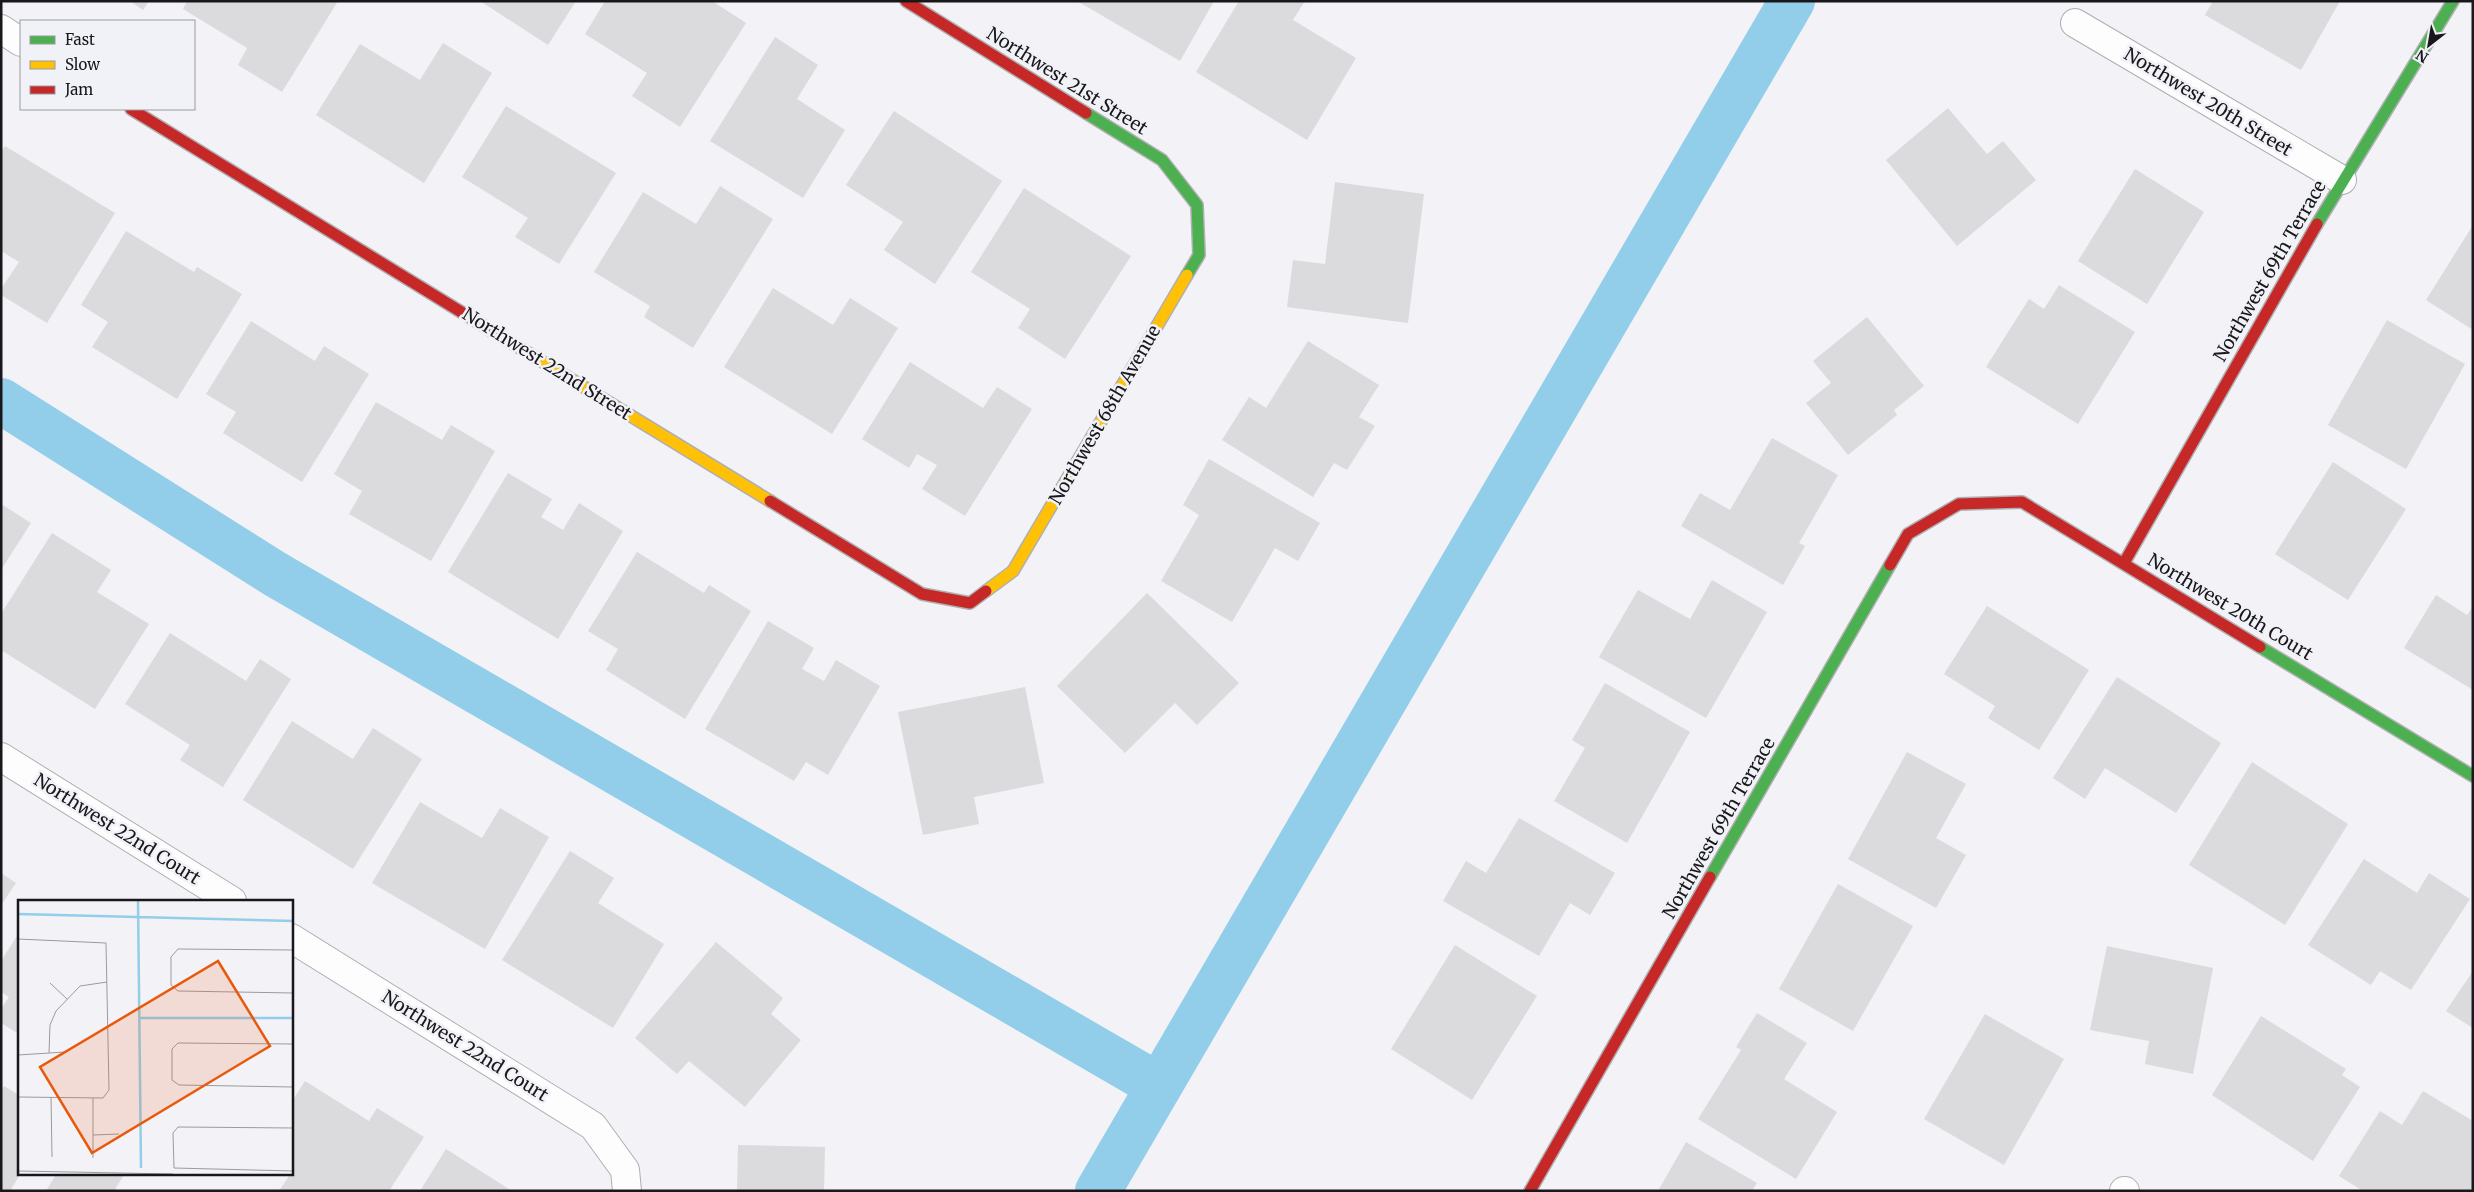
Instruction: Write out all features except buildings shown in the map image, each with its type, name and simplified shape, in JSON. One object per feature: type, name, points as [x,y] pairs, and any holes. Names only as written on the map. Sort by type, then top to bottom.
[{"type":"street","name":"Northwest 21st Street","points":[[906,1],[1162,160],[1197,205]]},
{"type":"street","name":"Northwest 69th Terrace","points":[[2124,563],[2342,180],[2453,1]]},
{"type":"street","name":"Northwest 20th Street","points":[[2075,23],[2342,180]]},
{"type":"street","points":[[1,30],[20,41]]},
{"type":"street","name":"Northwest 22nd Street","points":[[132,110],[922,594],[970,603]]},
{"type":"street","name":"Northwest 68th Avenue","points":[[970,603],[1013,571],[1199,255],[1197,205]]},
{"type":"street","name":"Northwest 20th Court","points":[[1959,504],[2022,502],[2473,776]]},
{"type":"street","name":"Northwest 69th Terrace","points":[[1530,1191],[1908,534],[1959,504]]},
{"type":"street","name":"Northwest 22nd Court","points":[[1,757],[230,900]]},
{"type":"street","name":"Northwest 22nd Court","points":[[292,939],[594,1126],[626,1180]]},
{"type":"waterway","points":[[1098,1191],[1792,1]]},
{"type":"waterway","points":[[1,401],[275,574],[1159,1086]]},
{"type":"traffic: fast","points":[[2317,224],[2453,1]]},
{"type":"traffic: fast","points":[[1086,113],[1162,160],[1197,205],[1199,255],[1187,275]]},
{"type":"traffic: fast","points":[[1710,877],[1890,565]]},
{"type":"traffic: fast","points":[[2260,647],[2473,776]]},
{"type":"traffic: slow","points":[[986,591],[1013,571],[1187,275]]},
{"type":"traffic: slow","points":[[497,334],[770,501]]},
{"type":"traffic: jam","points":[[906,1],[1086,113]]},
{"type":"traffic: jam","points":[[133,110],[497,334]]},
{"type":"traffic: jam","points":[[2124,563],[2317,224]]},
{"type":"traffic: jam","points":[[770,501],[922,594],[970,603],[986,591]]},
{"type":"traffic: jam","points":[[1890,565],[1908,534],[1959,504],[2022,502],[2260,647]]},
{"type":"traffic: jam","points":[[1530,1191],[1710,877]]}]
